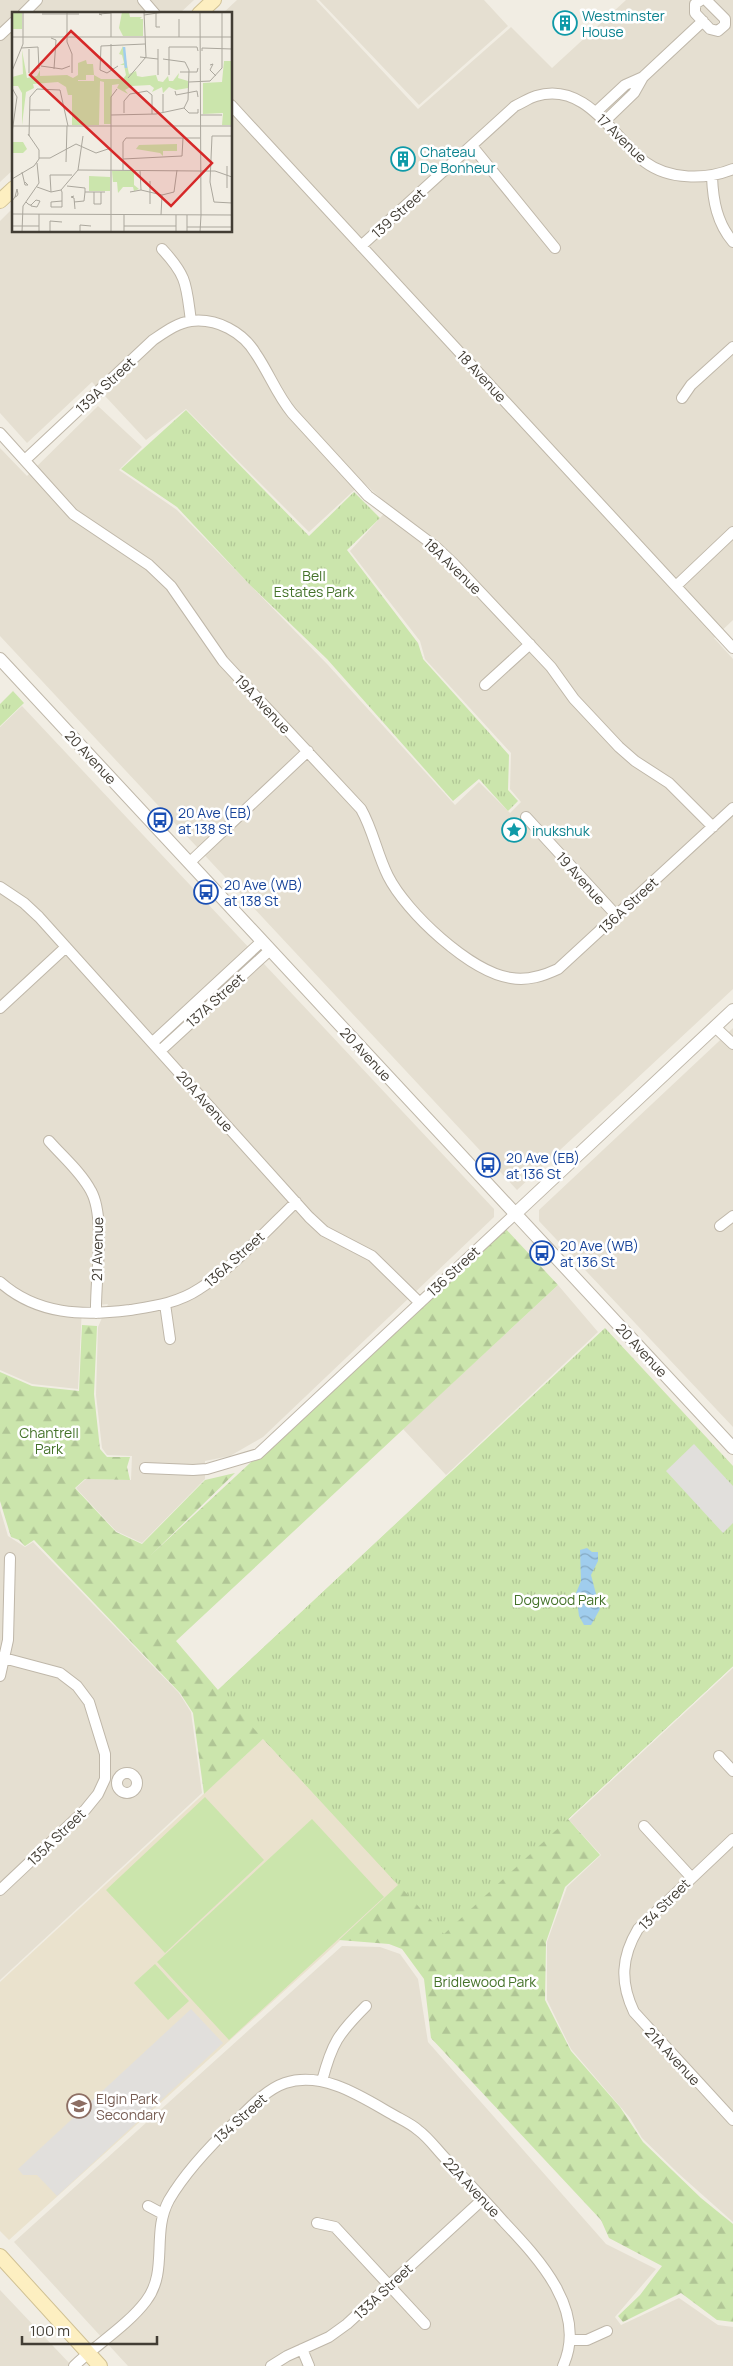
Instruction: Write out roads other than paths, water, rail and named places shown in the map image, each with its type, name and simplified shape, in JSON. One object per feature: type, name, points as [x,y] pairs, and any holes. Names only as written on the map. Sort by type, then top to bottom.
[{"type":"main road","points":[[201,12],[214,0]]},
{"type":"main road","points":[[0,201],[12,190]]},
{"type":"main road","points":[[0,2256],[100,2366]]},
{"type":"street","points":[[25,12],[37,0]]},
{"type":"street","points":[[143,0],[153,12]]},
{"type":"street","points":[[701,0],[695,4],[694,10],[715,32],[721,30],[725,25],[723,16],[706,0]]},
{"type":"street","points":[[605,121],[634,93],[643,77],[703,21]]},
{"type":"street","points":[[0,34],[12,24]]},
{"type":"street","points":[[596,112],[625,85],[643,77]]},
{"type":"street","name":"17 Avenue","points":[[554,94],[579,100],[596,112],[644,161],[662,172],[712,177]]},
{"type":"street","name":"139 Street","points":[[361,246],[515,106],[536,96],[554,94]]},
{"type":"street","name":"18 Avenue","points":[[232,106],[733,648]]},
{"type":"street","points":[[472,146],[555,248]]},
{"type":"street","points":[[733,169],[712,177],[714,204],[720,222],[733,242]]},
{"type":"street","points":[[162,249],[178,267],[185,281],[191,321]]},
{"type":"street","name":"139A Street","points":[[25,460],[153,340],[174,327],[191,321]]},
{"type":"street","name":"18A Avenue","points":[[191,321],[216,323],[229,328],[241,336],[256,352],[281,400],[368,496],[436,547],[530,644],[551,667],[583,708],[619,747],[635,761],[669,783],[713,826]]},
{"type":"street","points":[[682,398],[691,385],[733,346]]},
{"type":"street","name":"19A Avenue","points":[[0,433],[74,514],[149,565],[171,586],[223,661],[361,809],[368,822],[388,876],[404,900],[455,951],[488,970],[512,978]]},
{"type":"street","points":[[676,586],[733,532]]},
{"type":"street","points":[[485,685],[530,644]]},
{"type":"street","name":"20 Avenue","points":[[0,659],[733,1448]]},
{"type":"street","points":[[189,863],[308,751]]},
{"type":"street","name":"136A Street","points":[[512,978],[536,978],[558,968],[733,808]]},
{"type":"street","name":"19 Avenue","points":[[526,817],[617,916]]},
{"type":"street","name":"20A Avenue","points":[[0,887],[32,910],[324,1232],[362,1251],[383,1265],[419,1302]]},
{"type":"street","name":"137A Street","points":[[153,1042],[198,1001],[266,946]]},
{"type":"street","name":"137A Street","points":[[160,1051],[206,1009],[266,946]]},
{"type":"street","points":[[0,1008],[66,947]]},
{"type":"street","points":[[198,1001],[206,1009]]},
{"type":"street","name":"136 Street","points":[[145,1468],[207,1469],[258,1454],[733,1010]]},
{"type":"street","points":[[715,1027],[733,1044]]},
{"type":"street","name":"21 Avenue","points":[[49,1141],[81,1176],[94,1198],[98,1223],[96,1313]]},
{"type":"street","name":"136A Street","points":[[96,1313],[165,1304],[186,1296],[208,1284],[296,1202]]},
{"type":"street","points":[[720,1226],[733,1216]]},
{"type":"street","points":[[0,1282],[20,1298],[40,1306],[60,1311],[96,1313]]},
{"type":"street","points":[[165,1304],[170,1339]]},
{"type":"street","points":[[0,1676],[2,1657],[8,1640],[10,1558]]},
{"type":"street","points":[[2,1657],[60,1673],[77,1686],[89,1702],[105,1754],[105,1779],[118,1782]]},
{"type":"street","points":[[719,1756],[733,1771]]},
{"type":"street","name":"135A Street","points":[[0,1890],[85,1810],[98,1794],[105,1779]]},
{"type":"street","points":[[644,1826],[691,1877]]},
{"type":"street","name":"134 Street","points":[[624,1985],[625,1956],[638,1929],[733,1839]]},
{"type":"street","name":"21A Avenue","points":[[624,1985],[628,1999],[643,2023],[733,2120]]},
{"type":"street","points":[[322,2081],[330,2052],[338,2035],[366,2006]]},
{"type":"street","name":"134 Street","points":[[74,2366],[138,2310],[153,2290],[160,2265],[159,2239],[164,2214],[176,2190],[199,2158],[214,2141],[261,2098],[284,2084],[303,2080],[322,2081]]},
{"type":"street","name":"22A Avenue","points":[[322,2081],[363,2097],[420,2130],[527,2246],[551,2279],[570,2321],[570,2340]]},
{"type":"street","name":"133A Street","points":[[271,2366],[302,2348],[329,2337],[347,2324],[483,2198]]},
{"type":"street","points":[[148,2206],[164,2214]]},
{"type":"street","points":[[318,2223],[335,2227],[425,2324]]},
{"type":"street","points":[[562,2366],[570,2340],[587,2340],[607,2331]]},
{"type":"street","points":[[302,2348],[309,2366]]},
{"type":"water","points":[[587,1548],[592,1552],[598,1552],[598,1561],[591,1575],[600,1609],[591,1625],[584,1625],[579,1616],[576,1593],[581,1581],[580,1550]]},
{"type":"place","name":"Westminster House","points":[[565,23]]},
{"type":"place","name":"Chateau De Bonheur","points":[[403,159]]},
{"type":"place","name":"20 Ave (EB) at 138 St","points":[[160,820]]},
{"type":"place","name":"inukshuk","points":[[514,830]]},
{"type":"place","name":"20 Ave (WB) at 138 St","points":[[206,892]]},
{"type":"place","name":"20 Ave (EB) at 136 St","points":[[488,1165]]},
{"type":"place","name":"20 Ave (WB) at 136 St","points":[[542,1253]]},
{"type":"place","name":"Elgin Park Secondary","points":[[79,2106]]},
{"type":"park label","name":"Bell Estates Park","points":[[314,584]]},
{"type":"park label","name":"Chantrell Park","points":[[49,1440]]},
{"type":"park label","name":"Dogwood Park","points":[[560,1599]]},
{"type":"park label","name":"Bridlewood Park","points":[[485,1981]]}]
